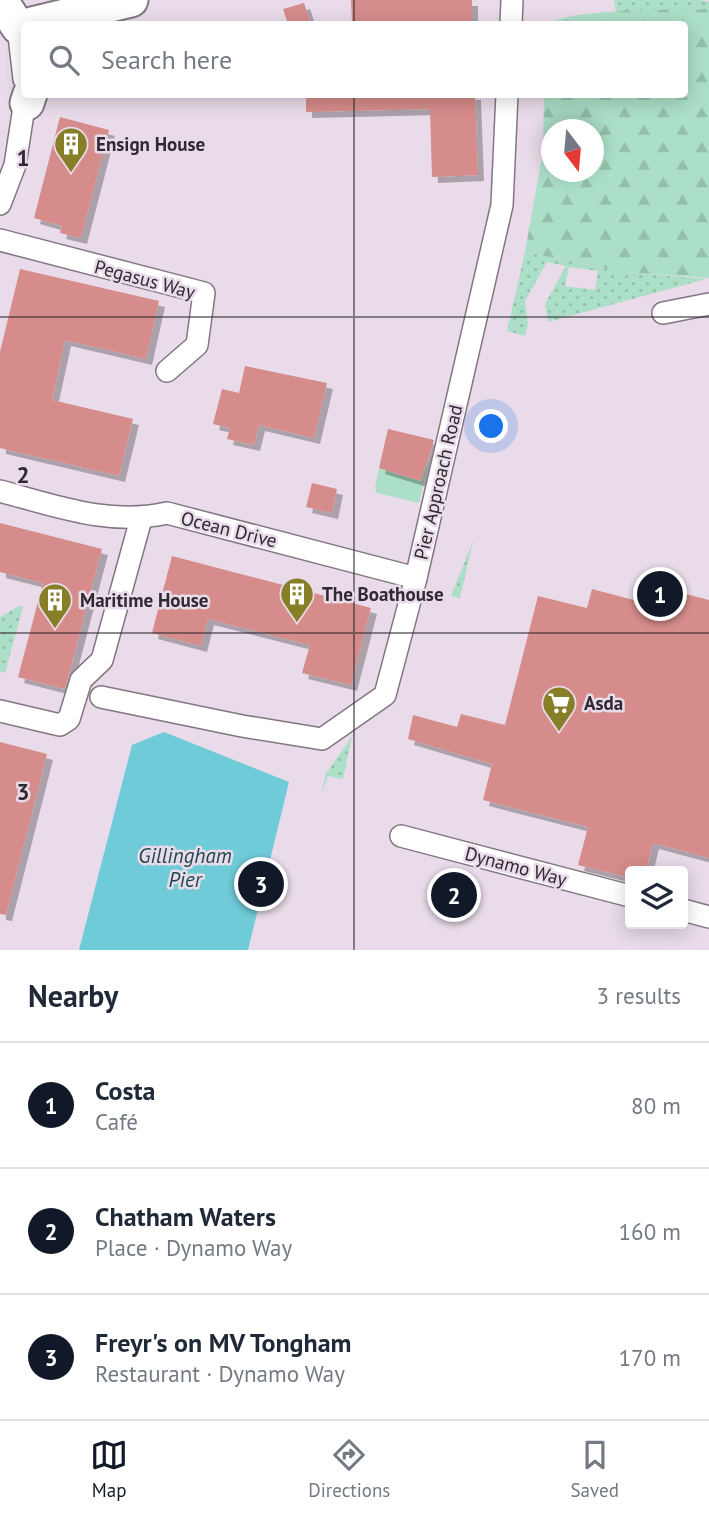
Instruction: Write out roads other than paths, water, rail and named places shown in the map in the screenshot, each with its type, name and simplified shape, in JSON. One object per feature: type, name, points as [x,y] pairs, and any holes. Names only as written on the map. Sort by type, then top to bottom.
[{"type":"main road","points":[[15,21],[80,19],[131,0]]},
{"type":"street","points":[[510,21],[512,0]]},
{"type":"street","points":[[15,21],[21,57]]},
{"type":"street","points":[[1,193],[15,166],[26,98]]},
{"type":"street","name":"Pier Approach Road","points":[[101,696],[242,726],[322,739],[385,695],[416,578],[502,205],[507,98]]},
{"type":"street","name":"Pegasus Way","points":[[0,240],[204,293],[197,345],[167,371]]},
{"type":"street","points":[[663,313],[709,304]]},
{"type":"street","name":"Ocean Drive","points":[[0,491],[100,518],[142,519],[167,513],[416,578]]},
{"type":"street","points":[[0,711],[60,725],[68,719],[81,680],[102,660],[142,519]]},
{"type":"street","name":"Dynamo Way","points":[[401,836],[625,895]]},
{"type":"street","points":[[688,911],[709,917]]},
{"type":"water","name":"Gillingham Pier","points":[[164,732],[289,782],[248,950],[79,950],[132,745]]},
{"type":"place","name":"Ensign House","points":[[71,174]]},
{"type":"place","name":"Costa","points":[[660,594]]},
{"type":"place","name":"The Boathouse","points":[[297,624]]},
{"type":"place","name":"Maritime House","points":[[55,630]]},
{"type":"place","name":"Asda","points":[[559,733]]},
{"type":"place","name":"Freyr's on MV Tongham","points":[[261,884]]},
{"type":"place","name":"Chatham Waters","points":[[454,895]]}]
